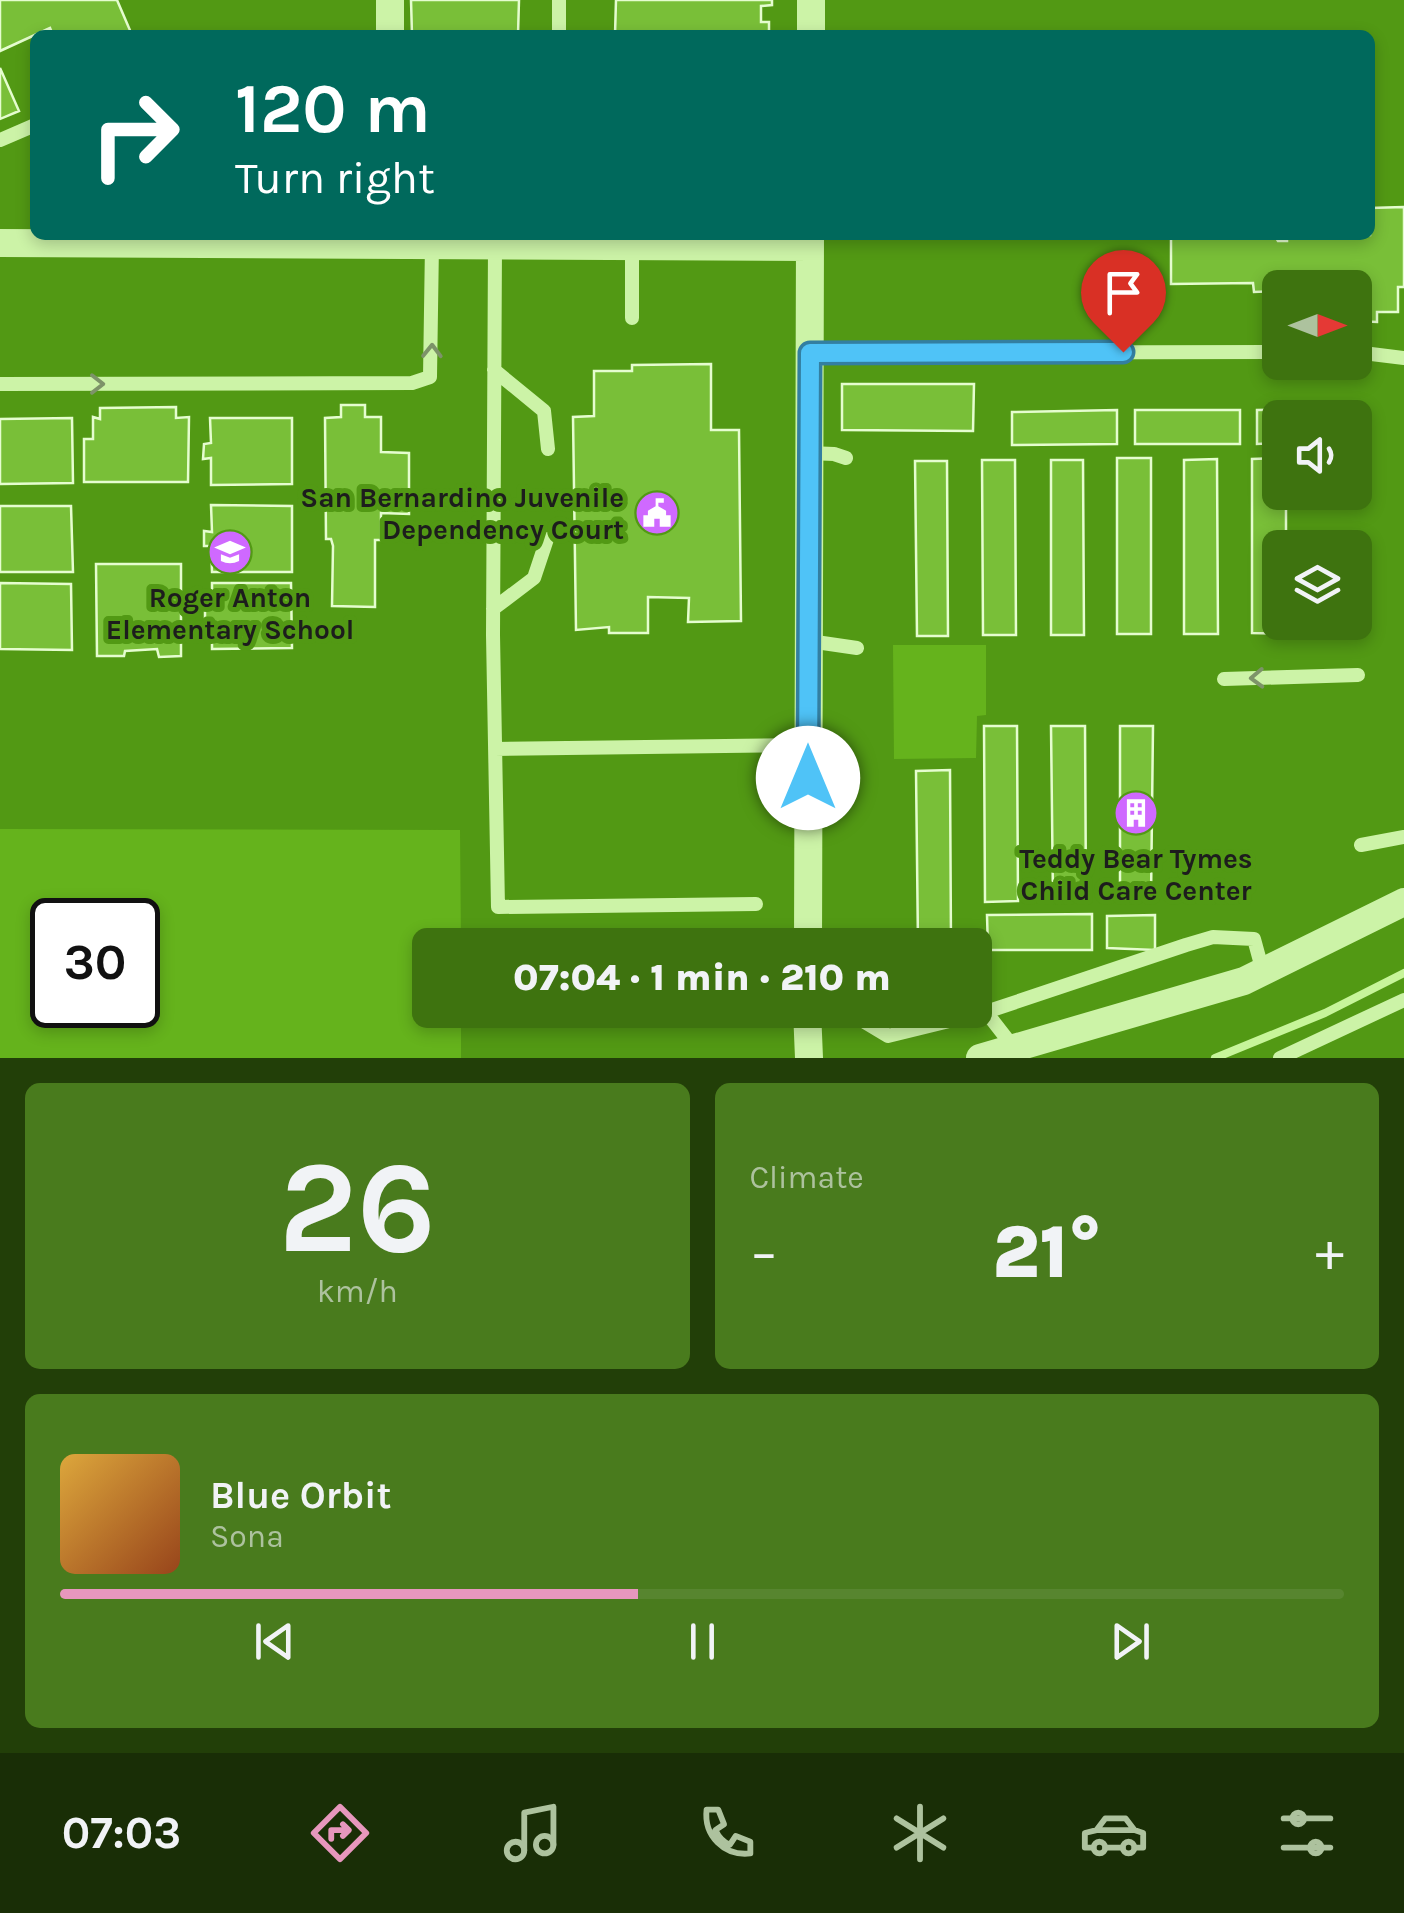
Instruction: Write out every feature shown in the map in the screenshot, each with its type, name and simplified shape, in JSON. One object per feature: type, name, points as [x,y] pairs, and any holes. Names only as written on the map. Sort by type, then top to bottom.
[{"type":"street","points":[[390,0],[390,30]]},
{"type":"street","points":[[811,0],[811,30]]},
{"type":"street","points":[[2,238],[30,238]]},
{"type":"street","points":[[147,240],[432,244],[561,240],[632,245],[810,241],[808,928]]},
{"type":"street","points":[[980,1058],[1244,981],[1404,902]]},
{"type":"street","points":[[807,1028],[808,1058]]},
{"type":"lane","points":[[558,0],[559,30]]},
{"type":"lane","points":[[0,140],[30,127]]},
{"type":"lane","points":[[0,384],[412,382],[430,377],[432,244]]},
{"type":"lane","points":[[495,244],[498,907],[756,904]]},
{"type":"lane","points":[[632,245],[632,318]]},
{"type":"lane","points":[[810,353],[1262,352]]},
{"type":"lane","points":[[1372,354],[1404,358]]},
{"type":"lane","points":[[494,370],[544,411],[548,449]]},
{"type":"lane","points":[[810,453],[846,458]]},
{"type":"lane","points":[[494,610],[534,578],[547,540]]},
{"type":"lane","points":[[809,641],[857,648]]},
{"type":"lane","points":[[1224,679],[1358,675]]},
{"type":"lane","points":[[496,748],[808,745]]},
{"type":"lane","points":[[1361,844],[1404,837]]},
{"type":"lane","points":[[992,1010],[1214,938],[1254,939],[1263,972]]},
{"type":"lane","points":[[1280,1058],[1404,1000]]},
{"type":"lane","points":[[992,1020],[1014,1048]]},
{"type":"lane","points":[[875,1028],[888,1036],[921,1028]]},
{"type":"green space","points":[[893,645],[986,645],[986,715],[977,716],[976,758],[894,759]]},
{"type":"green space","points":[[0,829],[460,830],[461,928],[412,928],[412,1028],[461,1028],[461,1058],[0,1058]]},
{"type":"building","points":[[0,0],[117,0],[130,30],[30,30],[30,37],[0,51]]},
{"type":"building","points":[[411,0],[519,0],[518,30],[412,30]]},
{"type":"building","points":[[616,0],[772,0],[772,5],[761,6],[761,22],[769,22],[769,30],[615,30]]},
{"type":"building","points":[[0,68],[19,111],[0,119]]},
{"type":"building","points":[[1404,207],[1404,287],[1398,287],[1398,312],[1377,312],[1377,322],[1372,322],[1372,270],[1262,270],[1262,292],[1254,292],[1253,283],[1171,284],[1171,240],[1375,240],[1375,208]]},
{"type":"building","name":"San Bernardino Juvenile Dependency Court","points":[[711,364],[711,430],[739,430],[741,621],[688,622],[689,598],[648,597],[648,633],[609,633],[609,627],[576,630],[573,417],[594,416],[594,371],[632,371],[632,365]]},
{"type":"building","points":[[842,384],[974,384],[973,431],[842,430]]},
{"type":"building","points":[[341,405],[365,405],[365,417],[381,417],[381,452],[409,453],[409,514],[381,513],[381,540],[375,540],[375,607],[332,606],[333,546],[331,539],[326,539],[325,418],[341,417]]},
{"type":"building","points":[[176,407],[176,418],[189,417],[188,482],[84,482],[84,439],[93,439],[93,417],[100,419],[100,408]]},
{"type":"building","points":[[1117,410],[1117,444],[1012,445],[1012,412]]},
{"type":"building","points":[[1135,410],[1240,410],[1240,444],[1135,444]]},
{"type":"building","points":[[1257,410],[1262,410],[1262,444],[1257,444]]},
{"type":"building","points":[[72,418],[73,483],[0,484],[0,419]]},
{"type":"building","points":[[210,418],[292,418],[292,484],[211,485],[211,458],[203,459],[204,444],[211,443]]},
{"type":"building","points":[[1117,458],[1151,458],[1151,634],[1117,634]]},
{"type":"building","points":[[1217,459],[1218,634],[1184,634],[1184,460]]},
{"type":"building","points":[[1252,459],[1262,459],[1262,510],[1286,510],[1286,530],[1262,530],[1262,633],[1252,633]]},
{"type":"building","points":[[982,460],[1015,460],[1016,635],[983,635]]},
{"type":"building","points":[[1051,460],[1083,460],[1084,635],[1051,635]]},
{"type":"building","points":[[915,461],[947,461],[948,636],[917,636]]},
{"type":"building","points":[[211,505],[292,506],[292,572],[212,572],[211,546],[204,546],[204,531],[212,532]]},
{"type":"building","points":[[0,506],[71,506],[73,572],[0,572]]},
{"type":"building","points":[[96,564],[181,564],[181,656],[159,657],[157,649],[125,651],[124,656],[97,656]]},
{"type":"building","points":[[0,583],[71,584],[72,650],[0,649]]},
{"type":"building","points":[[212,583],[291,583],[292,648],[212,649],[212,623],[205,624],[205,608],[212,608]]},
{"type":"building","points":[[984,726],[1017,726],[1018,901],[985,902]]},
{"type":"building","points":[[1051,726],[1085,726],[1086,899],[1053,900]]},
{"type":"building","name":"Teddy Bear Tymes Child Care Center","points":[[1120,726],[1153,726],[1151,900],[1120,899]]},
{"type":"building","points":[[950,770],[951,928],[918,928],[916,771]]},
{"type":"building","points":[[1092,914],[1092,950],[992,950],[992,928],[987,928],[987,915]]},
{"type":"building","points":[[1155,915],[1155,950],[1107,948],[1107,916]]},
{"type":"waterway","points":[[1215,1058],[1325,1013],[1404,973]]},
{"type":"place","name":"San Bernardino Juvenile Dependency Court","points":[[657,513]]},
{"type":"place","name":"Roger Anton Elementary School","points":[[230,552]]},
{"type":"place","name":"Teddy Bear Tymes Child Care Center","points":[[1136,813]]},
{"type":"route","points":[[808,778],[810,353],[1123,352]]}]
